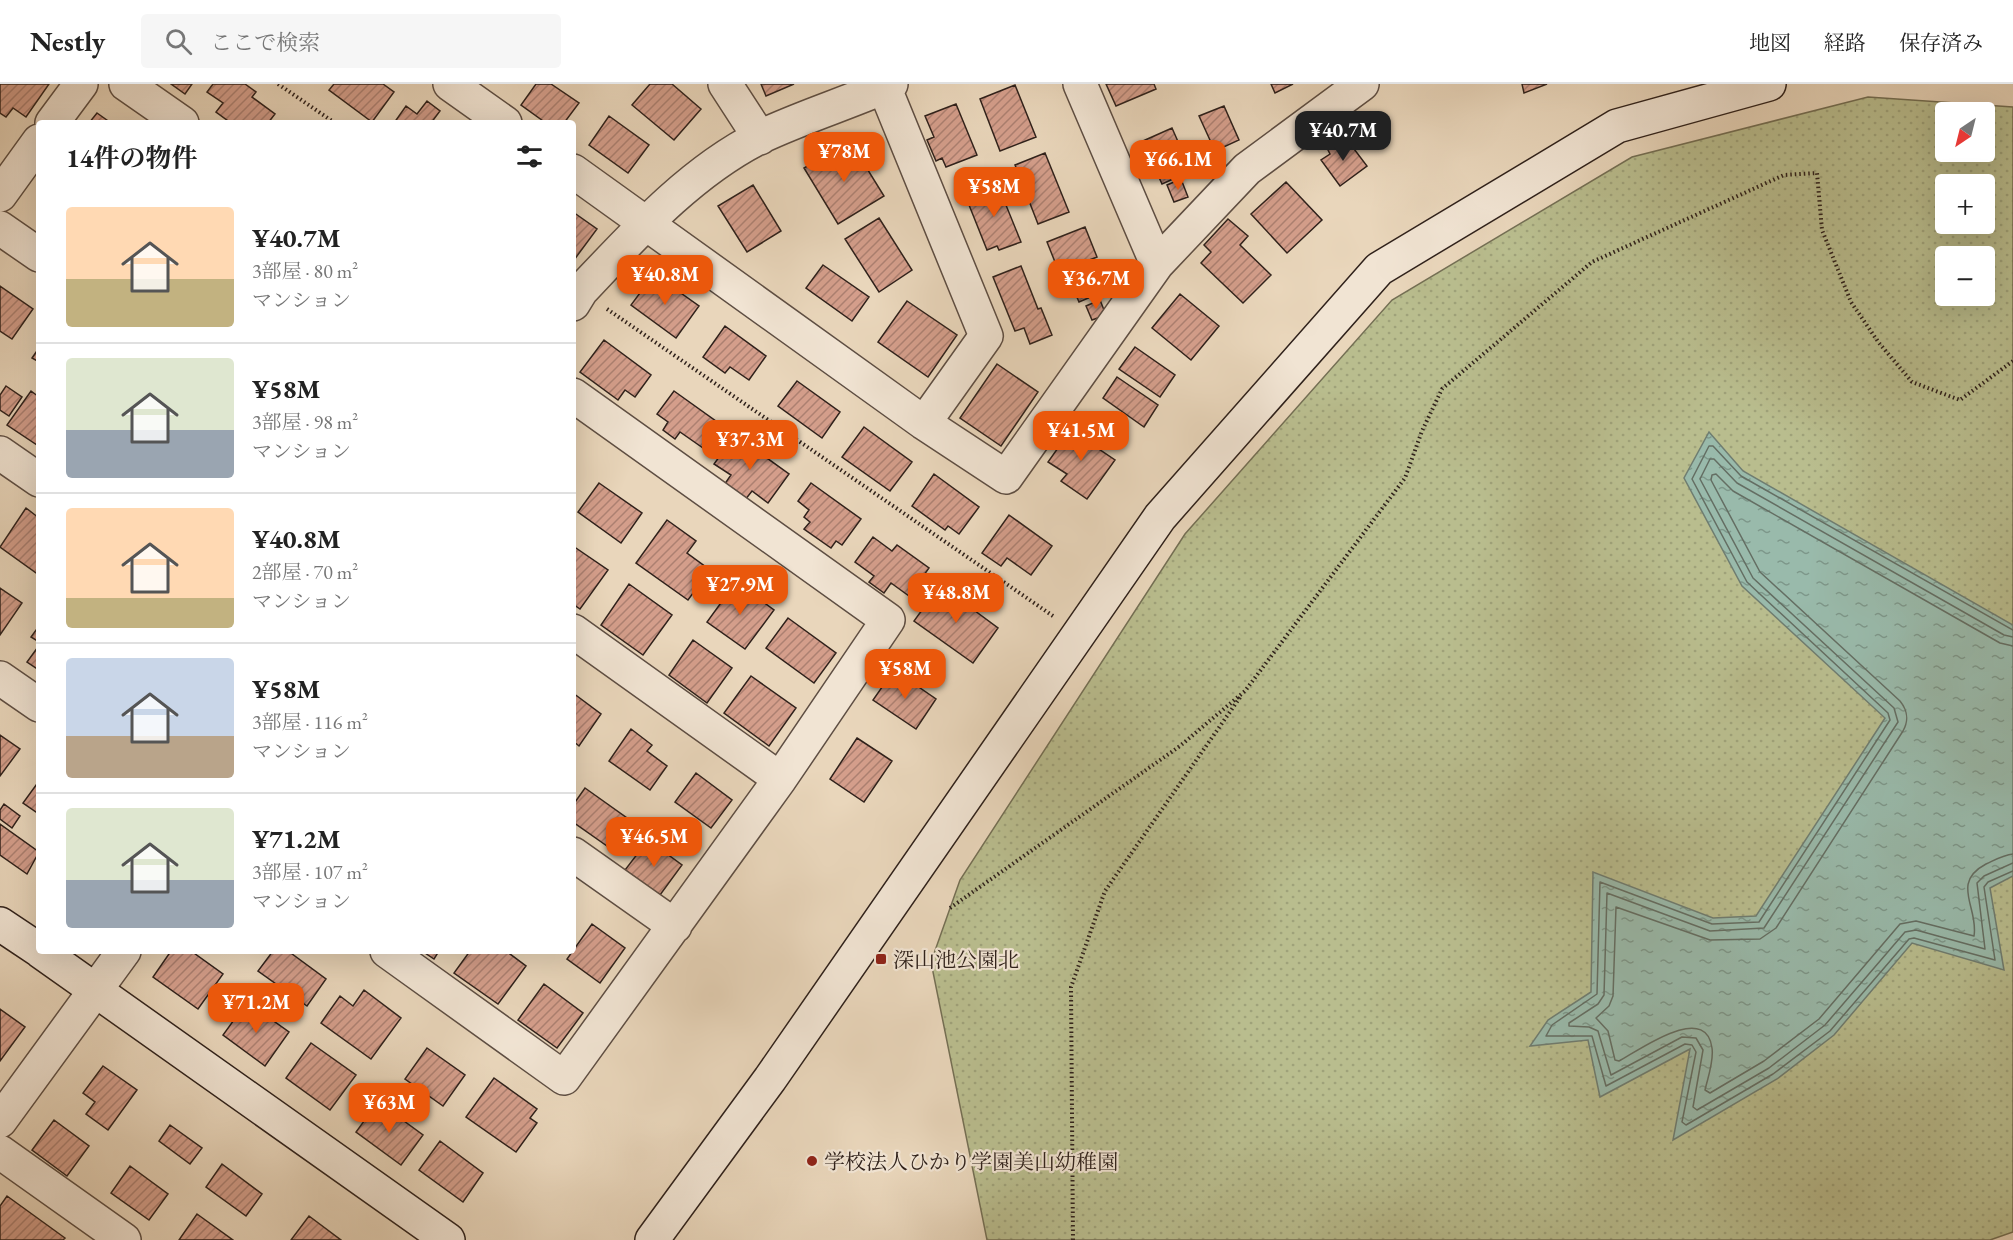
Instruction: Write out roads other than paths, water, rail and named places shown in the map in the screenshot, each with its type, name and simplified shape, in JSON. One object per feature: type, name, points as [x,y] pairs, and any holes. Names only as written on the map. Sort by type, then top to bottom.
[{"type":"street","points":[[54,120],[81,84]]},
{"type":"street","points":[[126,84],[178,120]]},
{"type":"street","points":[[450,84],[501,120]]},
{"type":"street","points":[[725,84],[760,138]]},
{"type":"street","points":[[1080,84],[1157,264]]},
{"type":"street","points":[[576,173],[924,423],[1006,477],[1157,264],[1247,169],[1362,84]]},
{"type":"street","points":[[652,1240],[770,1079],[1160,517],[1379,269],[1617,126],[1769,84]]},
{"type":"street","points":[[577,298],[646,223],[714,165],[760,138],[886,85],[986,336],[924,423]]},
{"type":"street","points":[[0,195],[36,145]]},
{"type":"street","points":[[0,228],[36,253]]},
{"type":"street","points":[[391,954],[564,1078],[780,779],[888,620],[576,397]]},
{"type":"street","points":[[0,453],[36,478]]},
{"type":"street","points":[[576,633],[780,779]]},
{"type":"street","points":[[0,678],[36,703]]},
{"type":"street","points":[[576,856],[675,926]]},
{"type":"street","points":[[0,924],[36,949]]},
{"type":"street","points":[[44,954],[448,1240]]},
{"type":"street","points":[[0,1121],[122,954]]},
{"type":"street","points":[[0,1152],[124,1240]]},
{"type":"water","points":[[1709,432],[1743,471],[2013,625],[2013,876],[1990,888],[2004,970],[1912,943],[1834,1035],[1777,1079],[1673,1140],[1690,1049],[1600,1097],[1588,1040],[1530,1046],[1548,1020],[1591,992],[1593,872],[1713,918],[1756,916],[1885,718],[1742,586],[1684,478]]},
{"type":"place","name":"深山池公園北","points":[[881,959]]},
{"type":"place","name":"学校法人ひかり学園美山幼稚園","points":[[812,1161]]}]
